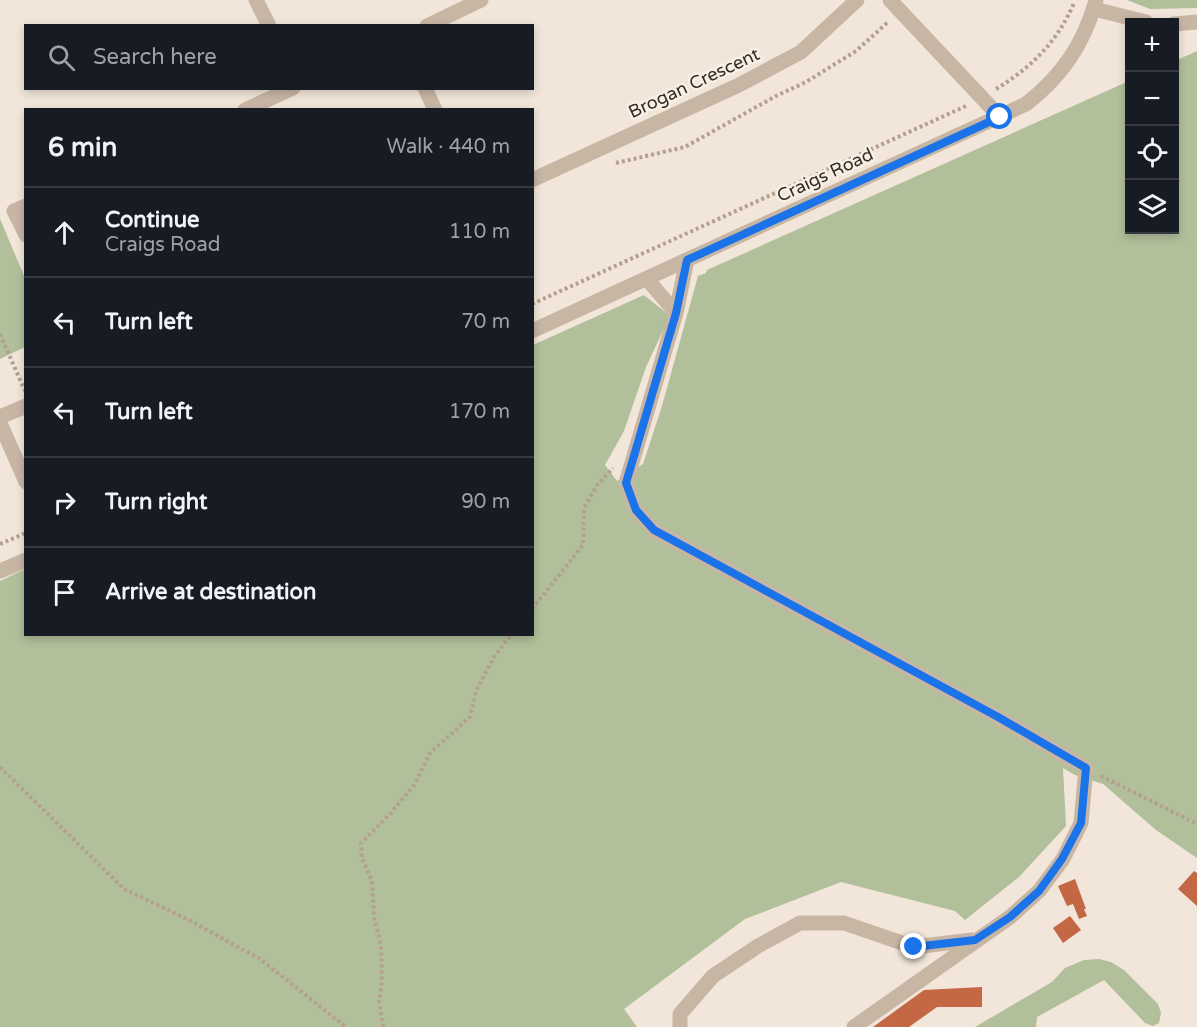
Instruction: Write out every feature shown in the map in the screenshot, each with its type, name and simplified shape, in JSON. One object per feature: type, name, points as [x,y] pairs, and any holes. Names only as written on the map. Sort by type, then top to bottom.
[{"type":"street","points":[[256,0],[267,24]]},
{"type":"street","points":[[431,24],[481,0]]},
{"type":"street","name":"Brogan Crescent","points":[[534,179],[739,85],[801,52],[857,0]]},
{"type":"street","name":"Craigs Road","points":[[534,330],[1026,104],[1042,91],[1067,64],[1082,38],[1095,4],[1135,18]]},
{"type":"street","points":[[895,5],[1000,117]]},
{"type":"street","points":[[1179,24],[1197,22]]},
{"type":"street","points":[[249,108],[289,90]]},
{"type":"street","points":[[426,90],[434,108]]},
{"type":"street","points":[[24,207],[14,211],[24,231]]},
{"type":"street","points":[[687,260],[676,313],[626,483],[636,510],[654,530],[998,717],[1086,768],[1081,823],[1062,859],[1039,891],[1010,917],[854,1027]]},
{"type":"street","points":[[647,279],[676,313]]},
{"type":"street","points":[[0,417],[24,407]]},
{"type":"street","points":[[0,423],[24,477]]},
{"type":"street","points":[[0,571],[24,561]]},
{"type":"street","points":[[680,1027],[680,1014],[713,976],[758,946],[800,923],[844,922],[914,947],[975,940]]},
{"type":"path","points":[[534,303],[952,113],[981,97],[1031,64],[1065,23],[1076,0]]},
{"type":"path","points":[[608,165],[685,147],[776,96],[806,82],[856,51],[895,5]]},
{"type":"path","points":[[0,334],[24,388]]},
{"type":"path","points":[[534,606],[583,545],[584,508],[597,485],[609,470],[634,456]]},
{"type":"path","points":[[0,544],[24,533]]},
{"type":"path","points":[[383,1027],[379,1002],[382,981],[381,946],[374,917],[372,881],[362,858],[361,843],[390,814],[414,785],[430,753],[470,717],[480,682],[494,657],[510,636]]},
{"type":"path","points":[[0,767],[124,889],[260,958],[346,1027]]},
{"type":"path","points":[[1086,768],[1197,824]]},
{"type":"green space","points":[[1127,0],[1197,0],[1197,8],[1150,9]]},
{"type":"green space","points":[[1197,51],[1197,858],[1156,830],[1103,784],[1075,775],[1063,768],[1066,826],[1019,877],[965,920],[955,911],[841,882],[745,919],[624,1009],[637,1027],[0,1027],[0,581],[24,569],[24,636],[534,636],[534,345],[644,295],[670,316],[646,367],[624,431],[605,465],[617,481],[643,464],[662,406],[698,276],[706,273],[707,270],[1125,83],[1125,234],[1179,234],[1179,59]]},
{"type":"green space","points":[[0,219],[24,276],[24,347],[0,359]]},
{"type":"green space","points":[[1099,959],[1111,962],[1124,970],[1158,1004],[1161,1013],[1159,1023],[1153,1026],[1145,1023],[1104,980],[1037,1017],[1036,1027],[975,1027],[1052,982],[1065,968],[1084,960]]},
{"type":"building","points":[[1194,871],[1197,873],[1197,906],[1178,889]]},
{"type":"building","points":[[1075,879],[1087,916],[1079,919],[1073,904],[1067,906],[1058,886]]},
{"type":"building","points":[[1070,916],[1081,930],[1063,943],[1053,928]]},
{"type":"building","points":[[982,987],[982,1007],[937,1007],[909,1027],[873,1027],[924,990]]},
{"type":"route","points":[[914,947],[975,940],[1010,917],[1039,891],[1062,859],[1081,823],[1086,768],[998,717],[654,530],[636,510],[626,483],[683,288],[687,260],[1000,117]]}]
